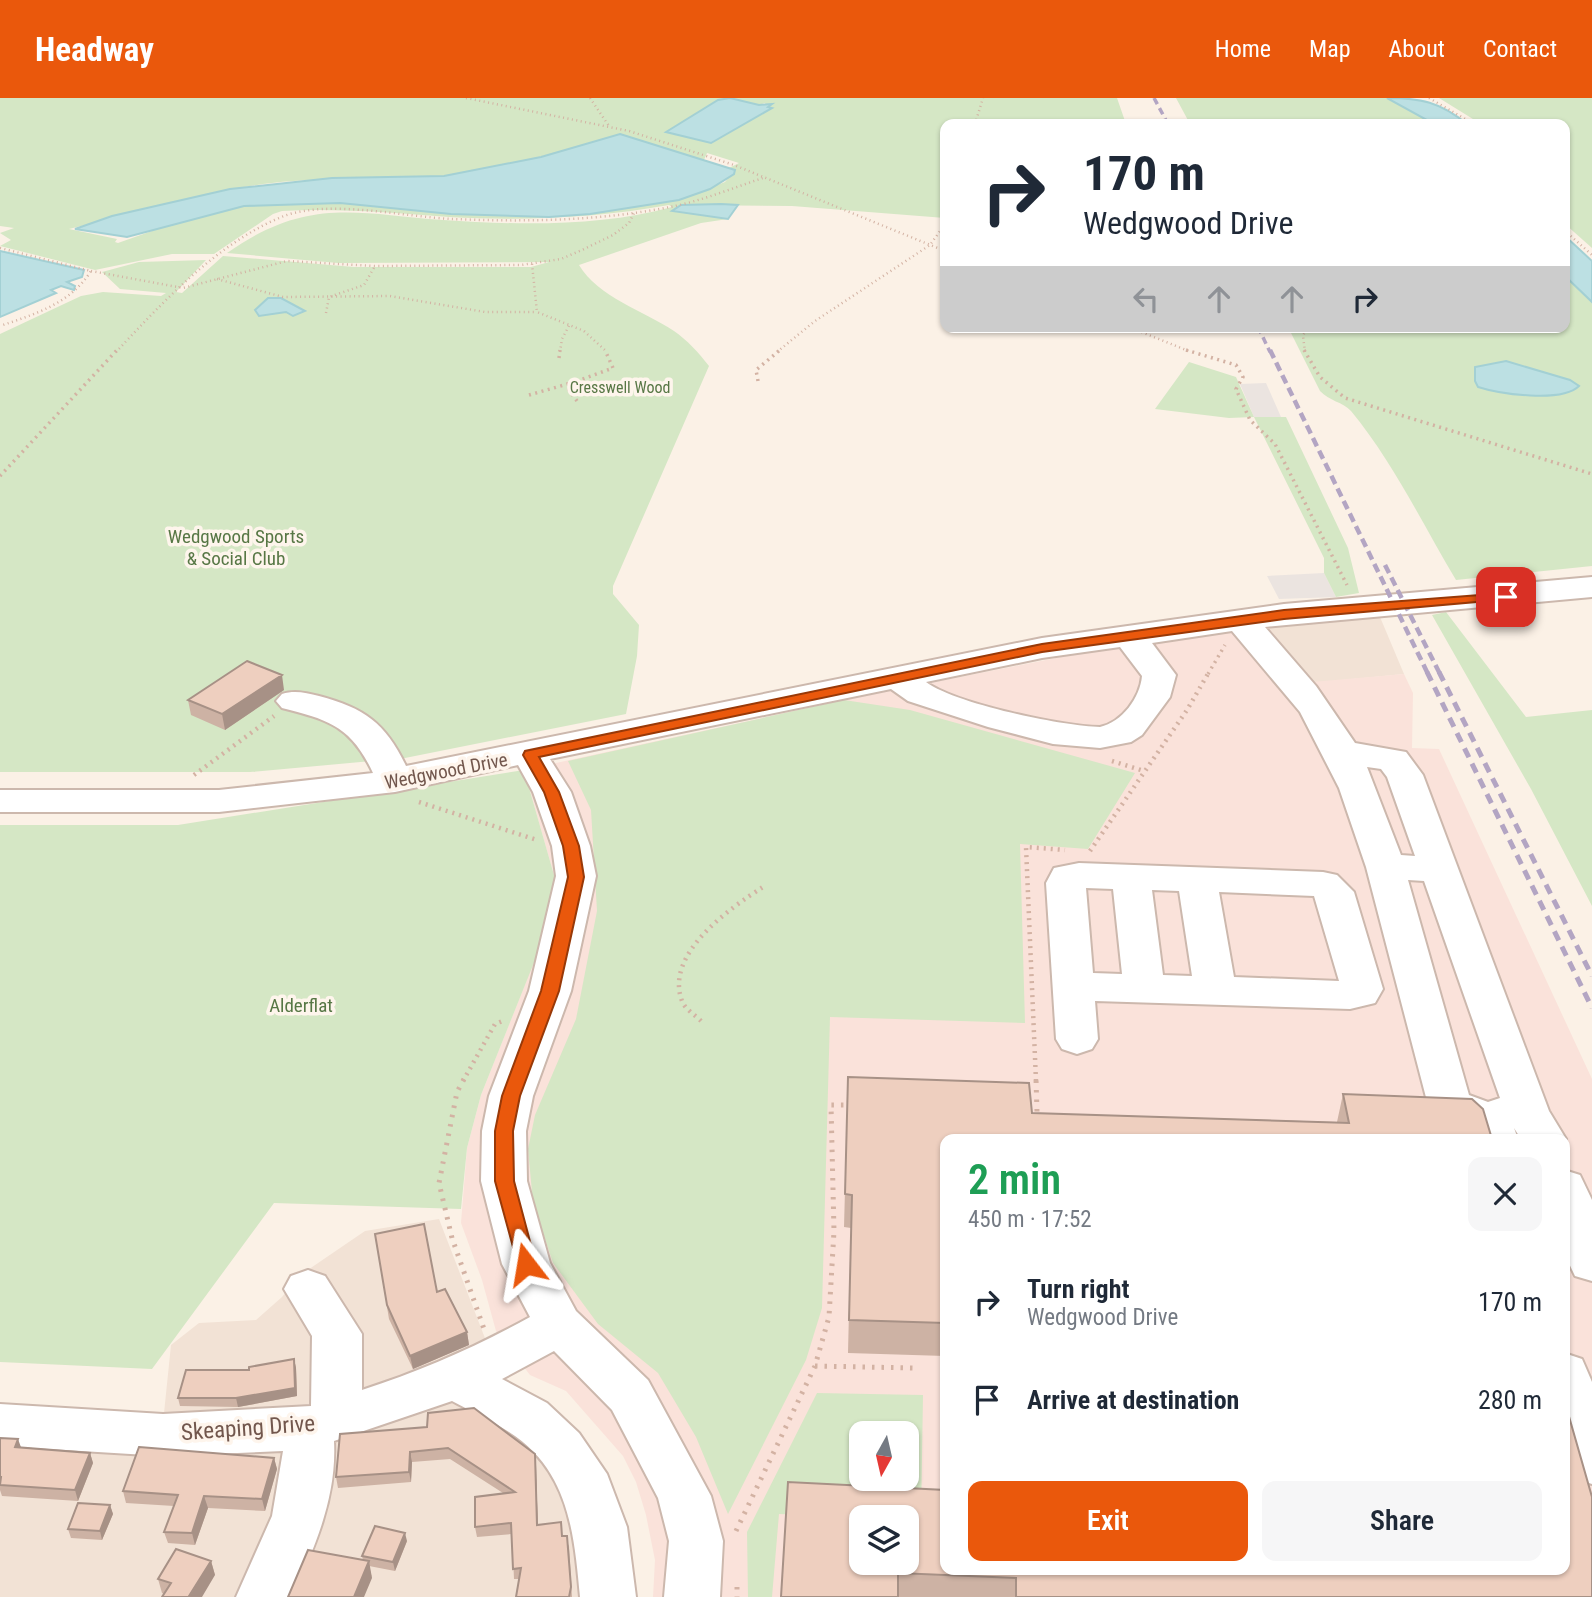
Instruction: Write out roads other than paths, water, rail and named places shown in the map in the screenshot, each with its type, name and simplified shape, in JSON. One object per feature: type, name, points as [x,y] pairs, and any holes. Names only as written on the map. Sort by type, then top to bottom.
[{"type":"street","name":"Wedgwood Drive","points":[[0,801],[162,804],[219,801],[382,783],[530,755],[896,676],[1042,648],[1240,620],[1592,587]]},
{"type":"street","points":[[1240,620],[1310,701],[1341,752],[1372,826],[1385,867],[1450,1105],[1511,1126]]},
{"type":"street","points":[[896,676],[920,694],[933,699],[1062,735],[1092,739],[1107,737],[1133,725],[1158,691],[1159,675],[1129,636]]},
{"type":"street","points":[[294,701],[340,711],[364,726],[379,746],[382,783]]},
{"type":"street","points":[[1341,752],[1392,760],[1399,765],[1439,869],[1511,1126]]},
{"type":"street","points":[[530,755],[552,792],[572,851],[576,877],[550,991],[511,1096],[504,1131],[504,1181],[526,1264],[559,1325],[629,1395],[684,1496],[696,1541],[714,1591]]},
{"type":"street","points":[[1385,867],[1439,869]]},
{"type":"street","points":[[1131,876],[1144,988]]},
{"type":"street","points":[[1077,1039],[1066,883],[1068,877],[1198,877],[1308,881],[1332,888],[1347,929],[1362,989],[1360,993]]},
{"type":"street","points":[[1198,877],[1215,990]]},
{"type":"street","points":[[1072,986],[1360,993],[1420,998]]},
{"type":"street","points":[[1570,1203],[1592,1263]]},
{"type":"street","points":[[264,1597],[301,1514],[310,1457],[322,1424],[337,1334],[307,1289]]},
{"type":"street","name":"Skeaping Drive","points":[[0,1425],[163,1434],[322,1424],[453,1378],[500,1358],[559,1325]]},
{"type":"street","points":[[453,1378],[529,1418],[561,1448],[588,1490],[600,1527],[608,1597]]},
{"type":"street","points":[[1570,1392],[1592,1462]]},
{"type":"water","points":[[730,98],[759,105],[772,104],[768,107],[772,108],[711,143],[666,132],[718,100]]},
{"type":"water","points":[[1387,98],[1430,103],[1460,119],[1425,119]]},
{"type":"water","points":[[620,134],[735,170],[734,174],[710,189],[679,200],[590,214],[549,217],[451,214],[340,203],[244,206],[127,237],[75,229],[112,216],[230,189],[332,178],[444,176],[541,157]]},
{"type":"water","points":[[681,205],[738,205],[728,219],[672,211]]},
{"type":"water","points":[[1570,241],[1592,261],[1592,302],[1570,281]]},
{"type":"water","points":[[0,251],[84,270],[82,277],[67,282],[75,286],[74,290],[61,286],[51,290],[56,293],[0,317]]},
{"type":"water","points":[[268,298],[281,298],[305,311],[293,316],[286,312],[259,316],[255,310]]},
{"type":"water","points":[[1506,361],[1570,380],[1579,386],[1571,391],[1545,396],[1478,387],[1475,367]]},
{"type":"railway","points":[[1154,98],[1165,119]]},
{"type":"railway","points":[[1261,333],[1270,352]]},
{"type":"railway","points":[[1270,350],[1428,674]]},
{"type":"railway","points":[[1385,565],[1440,674]]},
{"type":"railway","points":[[1427,672],[1592,1008]]},
{"type":"railway","points":[[1439,672],[1592,976]]},
{"type":"park label","name":"Cresswell Wood","points":[[620,387]]},
{"type":"park label","name":"Wedgwood Sports & Social Club","points":[[236,547]]},
{"type":"park label","name":"Alderflat","points":[[301,1005]]}]
